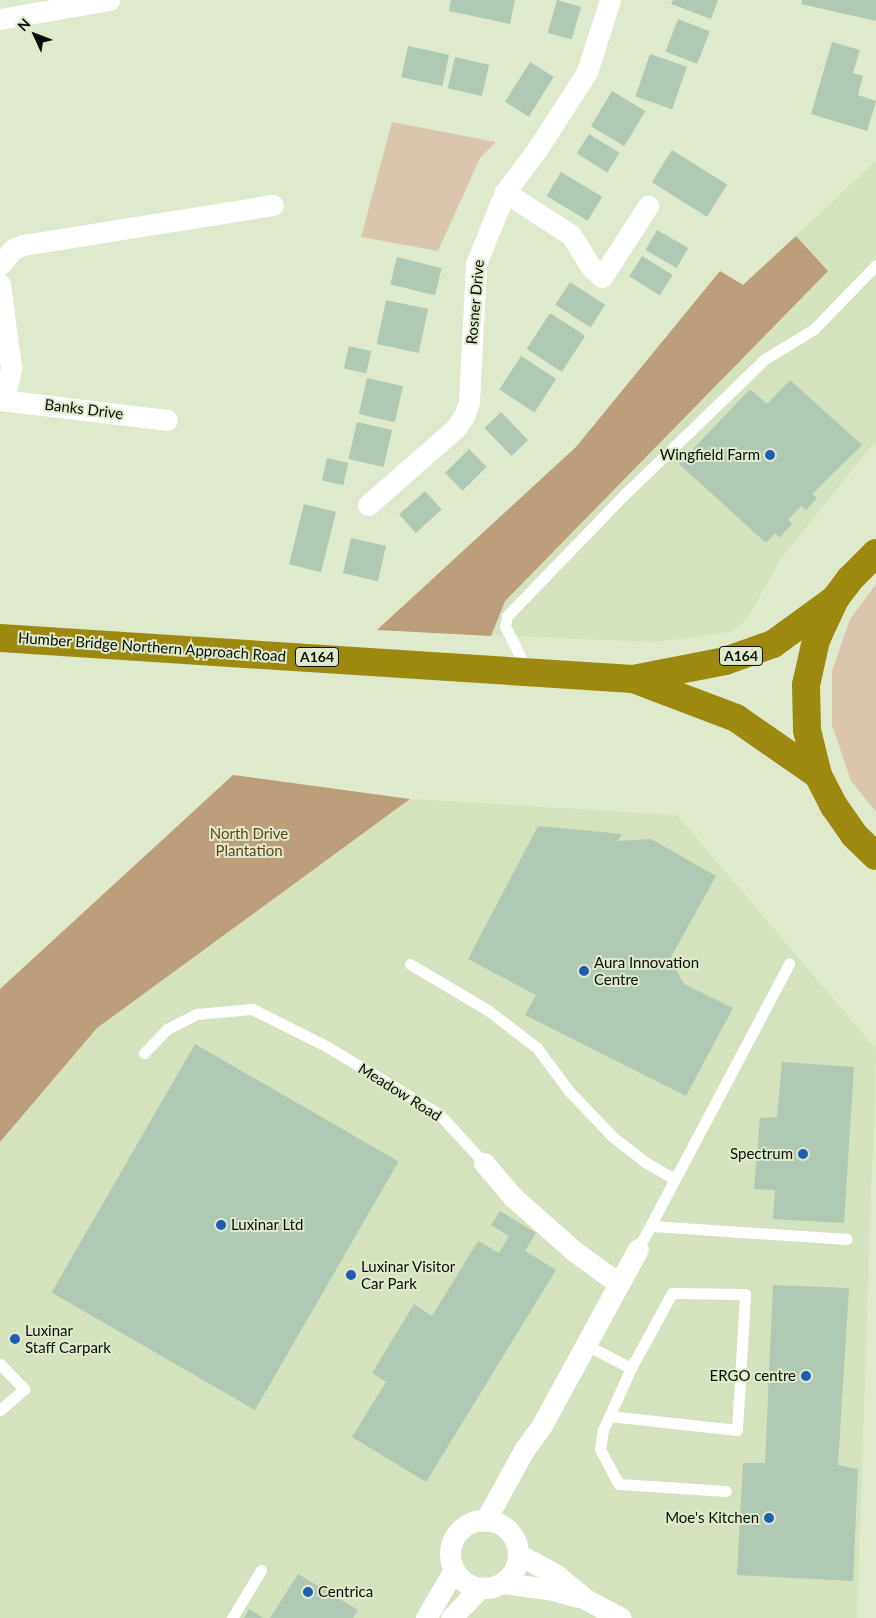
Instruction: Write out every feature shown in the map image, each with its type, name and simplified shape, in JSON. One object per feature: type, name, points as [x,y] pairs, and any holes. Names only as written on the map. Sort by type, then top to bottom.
[{"type":"highway","points":[[876,553],[850,578],[835,599],[816,640],[806,685],[807,730],[818,775],[834,806],[854,835],[876,856]]},
{"type":"highway","name":"A164","points":[[633,679],[725,661],[773,644],[835,599]]},
{"type":"highway","name":"Humber Bridge Northern Approach Road","points":[[0,638],[527,670],[633,679]]},
{"type":"highway","name":"A164","points":[[633,679],[736,718],[818,775]]},
{"type":"street","points":[[0,19],[109,0]]},
{"type":"street","name":"Rosner Drive","points":[[368,505],[456,428],[464,416],[469,402],[476,264],[505,192],[538,148],[587,72],[610,0]]},
{"type":"street","points":[[505,192],[571,235],[592,268],[602,277],[648,206]]},
{"type":"street","points":[[3,254],[23,245],[272,205]]},
{"type":"street","points":[[0,284],[11,368],[2,400]]},
{"type":"street","name":"Banks Drive","points":[[2,400],[167,420]]},
{"type":"street","name":"Meadow Road","points":[[484,1163],[513,1197],[574,1251],[618,1283]]},
{"type":"street","points":[[494,1523],[524,1450],[542,1425],[638,1249]]},
{"type":"street","points":[[502,1583],[516,1566],[518,1554],[511,1534],[494,1523],[471,1523],[454,1537],[450,1548],[454,1570],[469,1585],[480,1588],[502,1583],[550,1589],[587,1600]]},
{"type":"street","points":[[518,1554],[555,1574],[587,1600],[621,1618]]},
{"type":"street","points":[[426,1618],[454,1570]]},
{"type":"street","points":[[451,1618],[480,1588]]},
{"type":"lane","points":[[527,670],[506,626],[507,616],[624,494],[765,358],[814,329],[876,265]]},
{"type":"lane","points":[[410,964],[489,1011],[537,1048],[569,1091],[613,1137],[645,1162],[674,1178]]},
{"type":"lane","points":[[638,1249],[652,1226],[674,1178],[788,964]]},
{"type":"lane","name":"Meadow Road","points":[[144,1053],[166,1029],[197,1014],[252,1009],[326,1046],[439,1114],[484,1163]]},
{"type":"lane","points":[[652,1226],[847,1239]]},
{"type":"lane","points":[[609,1416],[737,1430],[745,1294],[672,1292],[631,1368],[609,1416],[600,1449],[620,1484],[726,1491]]},
{"type":"lane","points":[[586,1344],[631,1368]]},
{"type":"lane","points":[[0,1364],[24,1389],[0,1410]]},
{"type":"lane","points":[[232,1618],[261,1570]]},
{"type":"shaded area","points":[[392,122],[496,142],[480,158],[438,251],[361,237]]},
{"type":"shaded area","points":[[876,161],[876,440],[781,559],[747,619],[731,632],[655,642],[377,630],[576,447],[720,271],[743,285]]},
{"type":"shaded area","points":[[876,584],[876,812],[851,781],[832,725],[832,671],[850,619]]},
{"type":"shaded area","points":[[410,799],[677,815],[876,1049],[857,1618],[0,1618],[0,1142],[97,1028]]},
{"type":"green space","points":[[796,236],[828,271],[505,601],[491,636],[377,630],[576,447],[720,271],[743,285]]},
{"type":"green space","name":"North Drive Plantation","points":[[233,775],[410,799],[97,1028],[0,1142],[0,989]]},
{"type":"building","points":[[451,0],[515,0],[510,24],[449,11]]},
{"type":"building","points":[[557,0],[581,7],[572,40],[548,33]]},
{"type":"building","points":[[673,0],[718,0],[711,19],[671,4]]},
{"type":"building","points":[[802,0],[876,0],[876,21],[801,4]]},
{"type":"building","points":[[678,19],[710,31],[697,64],[665,52]]},
{"type":"building","points":[[832,42],[860,50],[853,73],[863,76],[858,95],[876,101],[867,131],[811,114]]},
{"type":"building","points":[[408,46],[449,55],[442,86],[401,77]]},
{"type":"building","points":[[650,54],[687,67],[672,109],[635,97]]},
{"type":"building","points":[[455,57],[489,65],[482,96],[448,88]]},
{"type":"building","points":[[530,62],[554,77],[529,117],[505,102]]},
{"type":"building","points":[[612,91],[645,111],[624,146],[591,126]]},
{"type":"building","points":[[589,134],[620,153],[607,173],[577,154]]},
{"type":"building","points":[[672,150],[727,184],[707,217],[652,182]]},
{"type":"building","points":[[561,172],[602,197],[588,221],[547,196]]},
{"type":"building","points":[[657,230],[688,248],[677,268],[646,250]]},
{"type":"building","points":[[642,256],[673,275],[660,295],[629,276]]},
{"type":"building","points":[[397,257],[442,268],[435,295],[390,284]]},
{"type":"building","points":[[570,282],[605,305],[591,328],[555,305]]},
{"type":"building","points":[[386,300],[428,309],[419,353],[377,344]]},
{"type":"building","points":[[550,313],[585,336],[562,372],[527,349]]},
{"type":"building","points":[[349,346],[371,351],[366,374],[344,368]]},
{"type":"building","points":[[521,356],[556,379],[534,412],[499,390]]},
{"type":"building","points":[[367,378],[403,386],[395,422],[359,414]]},
{"type":"building","name":"Wingfield Farm","points":[[790,380],[862,445],[812,494],[817,498],[806,510],[801,506],[788,520],[792,524],[779,538],[775,533],[766,543],[679,464],[750,389],[767,404]]},
{"type":"building","points":[[501,412],[528,440],[512,456],[484,428]]},
{"type":"building","points":[[357,422],[392,430],[384,467],[348,459]]},
{"type":"building","points":[[469,449],[487,467],[463,491],[445,473]]},
{"type":"building","points":[[327,458],[348,463],[343,485],[322,480]]},
{"type":"building","points":[[425,491],[442,510],[416,533],[399,514]]},
{"type":"building","points":[[304,504],[336,512],[321,572],[289,564]]},
{"type":"building","points":[[351,538],[386,546],[378,581],[343,573]]},
{"type":"building","name":"Aura Innovation Centre","points":[[538,826],[622,834],[618,841],[651,839],[716,876],[670,959],[684,984],[733,1008],[686,1096],[525,1015],[536,995],[468,959]]},
{"type":"building","name":"Luxinar Ltd","points":[[195,1044],[399,1162],[255,1410],[52,1293]]},
{"type":"building","name":"Spectrum","points":[[782,1062],[854,1067],[844,1223],[773,1219],[775,1190],[754,1189],[760,1118],[777,1117]]},
{"type":"building","points":[[500,1211],[536,1233],[525,1251],[556,1270],[426,1482],[352,1437],[386,1382],[372,1373],[414,1304],[432,1316],[478,1241],[499,1253],[509,1236],[491,1225]]},
{"type":"building","name":"ERGO centre","points":[[773,1285],[849,1288],[838,1465],[858,1469],[853,1581],[737,1575],[743,1463],[765,1463]]},
{"type":"building","name":"Centrica","points":[[298,1574],[358,1610],[353,1618],[270,1618]]},
{"type":"building","points":[[249,1609],[263,1618],[244,1618]]},
{"type":"place","name":"Wingfield Farm","points":[[770,455]]},
{"type":"place","name":"Aura Innovation Centre","points":[[584,971]]},
{"type":"place","name":"Spectrum","points":[[803,1154]]},
{"type":"place","name":"Luxinar Ltd","points":[[221,1225]]},
{"type":"place","name":"Luxinar Visitor Car Park","points":[[351,1275]]},
{"type":"place","name":"Luxinar Staff Carpark","points":[[15,1339]]},
{"type":"place","name":"ERGO centre","points":[[806,1376]]},
{"type":"place","name":"Moe's Kitchen","points":[[769,1518]]},
{"type":"place","name":"Centrica","points":[[308,1592]]}]
